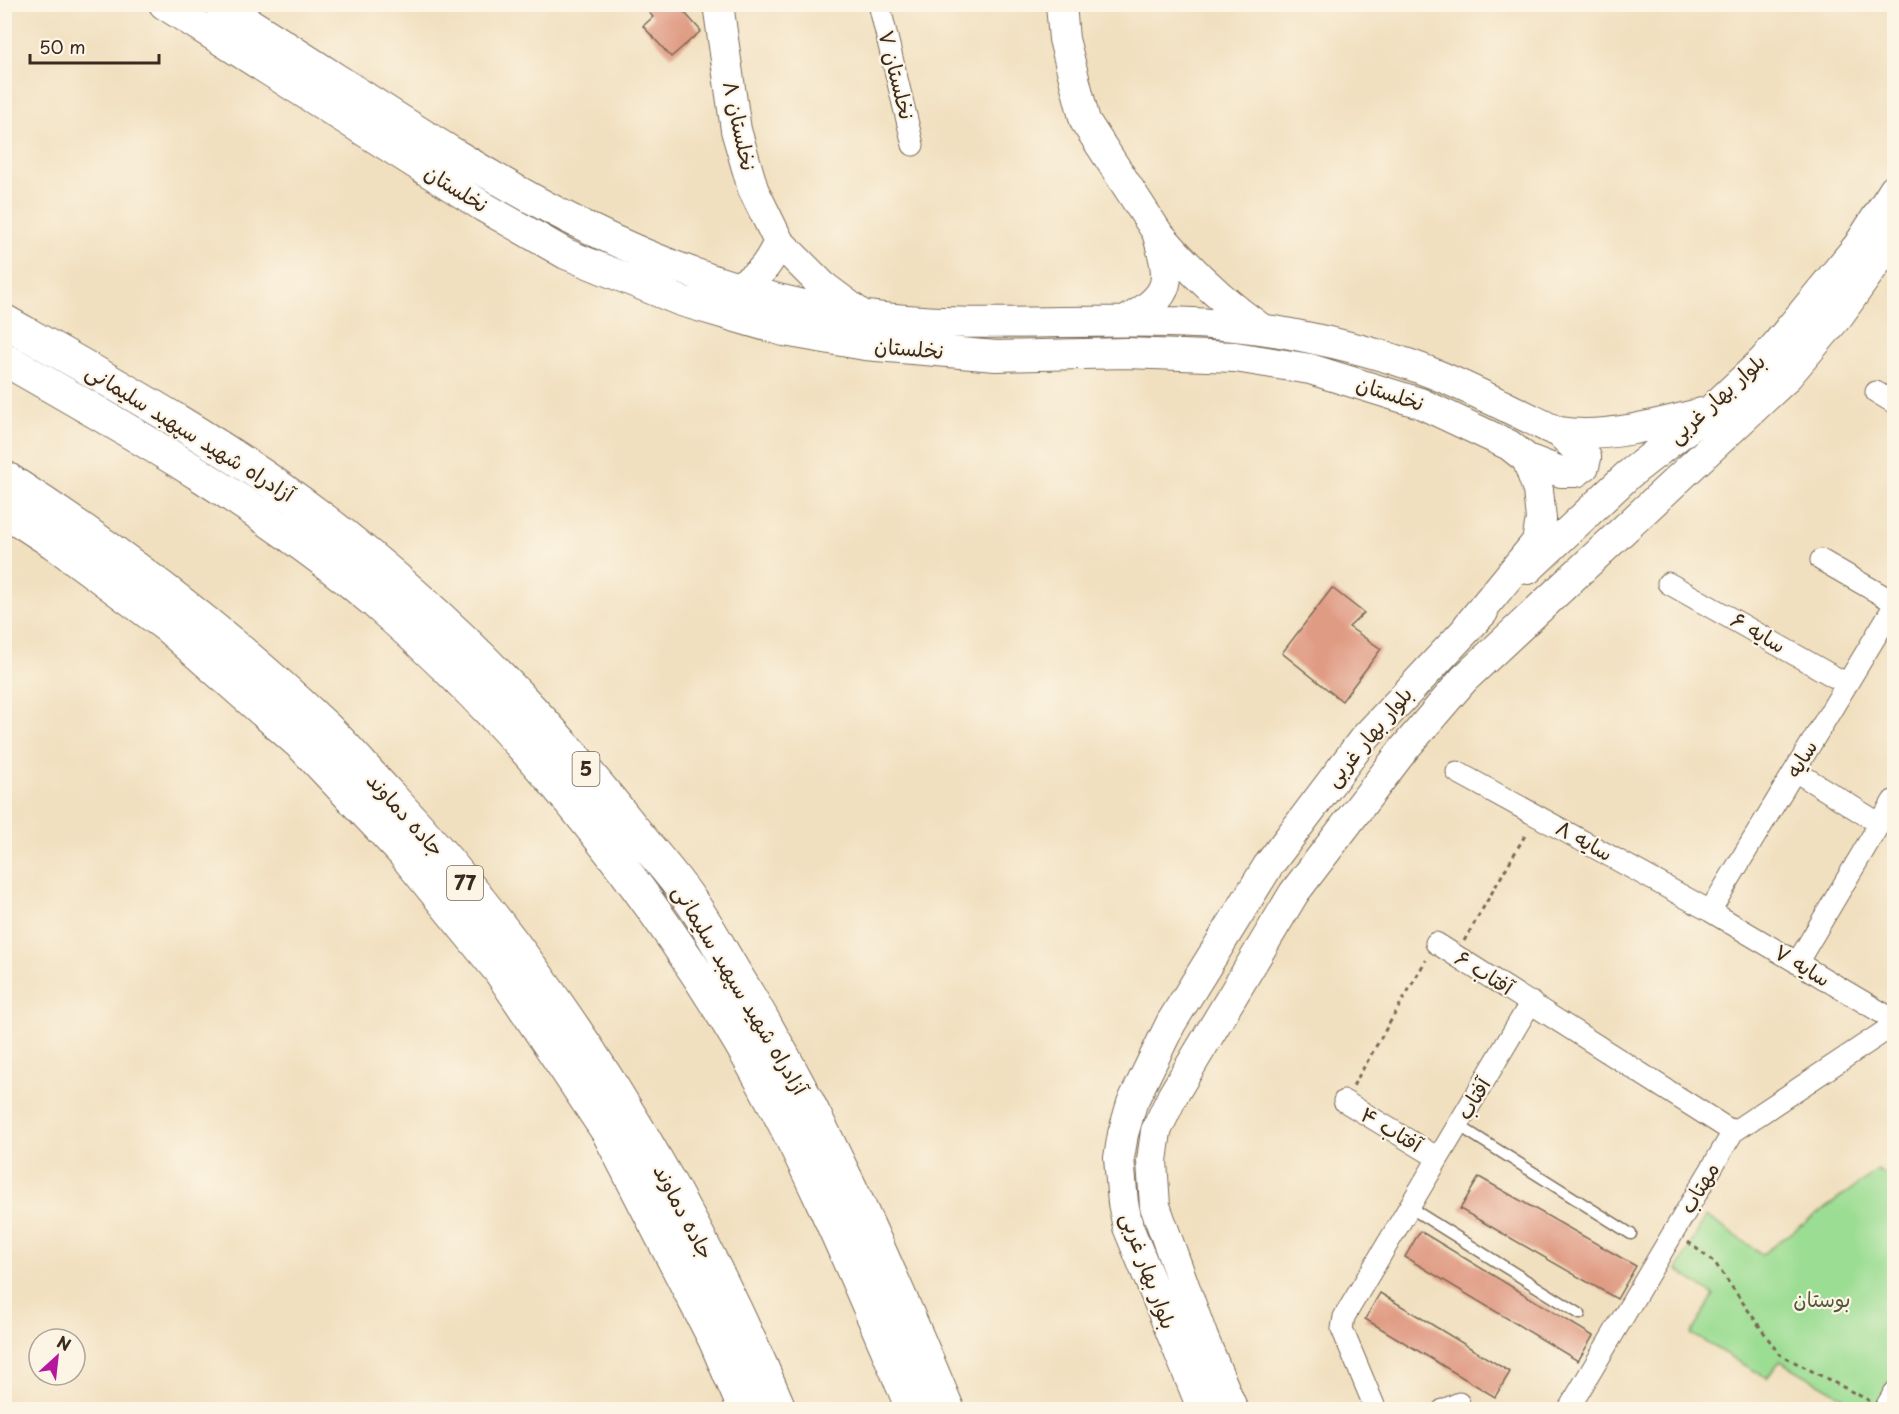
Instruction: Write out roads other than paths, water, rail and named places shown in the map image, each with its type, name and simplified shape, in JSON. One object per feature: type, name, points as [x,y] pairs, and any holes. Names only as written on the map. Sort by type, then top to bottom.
[{"type":"highway","name":"آزادراه شهید سپهبد سلیمانی","points":[[4,321],[243,461],[321,517],[396,579],[463,640],[531,708],[598,783],[690,900],[768,1026],[835,1152],[902,1298],[948,1410]]},
{"type":"highway","name":"آزادراه شهید سپهبد سلیمانی","points":[[4,359],[102,414],[224,490],[299,543],[374,601],[441,663],[574,804],[662,919],[740,1043],[806,1167],[913,1410]]},
{"type":"highway","name":"جاده دماوند","points":[[4,477],[70,519],[185,604],[323,725],[426,835],[522,954],[632,1118],[747,1329],[780,1410]]},
{"type":"highway","name":"جاده دماوند","points":[[4,510],[53,542],[167,626],[303,746],[403,852],[500,971],[608,1132],[715,1340],[744,1410]]},
{"type":"street","name":"نخلستان","points":[[164,4],[484,207],[566,254],[681,301],[784,331],[865,345],[996,356],[1126,353],[1234,357],[1310,369],[1420,403],[1509,445],[1527,459],[1561,472],[1576,472],[1584,466],[1586,458],[1576,445],[1559,432],[1435,374],[1321,340],[1261,329],[1193,321],[987,323],[862,316],[732,289],[688,273],[577,225],[495,181],[219,4]]},
{"type":"street","name":"نخلستان ۸","points":[[718,4],[736,130],[753,189],[779,242],[824,286],[862,316]]},
{"type":"street","name":"نخلستان ۷","points":[[879,4],[913,145]]},
{"type":"street","points":[[1061,4],[1064,39],[1085,121],[1157,232],[1189,270],[1225,303],[1261,329]]},
{"type":"street","name":"بلوار بهار غربی","points":[[1203,1410],[1128,1227],[1123,1203],[1119,1158],[1132,1103],[1171,1023],[1268,866],[1363,740],[1468,626],[1628,475],[1710,411],[1763,360],[1858,246],[1894,190]]},
{"type":"street","points":[[1126,321],[1151,306],[1164,289],[1167,268],[1157,232]]},
{"type":"street","name":"بلوار بهار غربی","points":[[1233,1410],[1203,1338],[1155,1206],[1152,1172],[1156,1131],[1173,1095],[1294,893],[1404,749],[1464,679],[1784,380],[1839,315],[1894,237]]},
{"type":"street","points":[[732,289],[752,281],[768,263],[779,242]]},
{"type":"street","points":[[1876,392],[1894,403]]},
{"type":"street","name":"نخلستان","points":[[1559,432],[1618,432],[1710,411]]},
{"type":"street","points":[[1468,626],[1537,542],[1540,519],[1538,490],[1527,459]]},
{"type":"street","points":[[1821,560],[1894,604]]},
{"type":"street","name":"سایه ۶","points":[[1668,583],[1847,684]]},
{"type":"street","name":"سایه","points":[[1710,911],[1894,604]]},
{"type":"street","points":[[1795,771],[1880,824]]},
{"type":"street","name":"سایه ۸","points":[[1457,772],[1710,911]]},
{"type":"street","points":[[1797,963],[1893,801]]},
{"type":"street","name":"سایه ۷","points":[[1710,911],[1894,1020]]},
{"type":"street","name":"آفتاب ۶","points":[[1436,943],[1531,1002]]},
{"type":"street","points":[[1531,1002],[1733,1132]]},
{"type":"street","name":"آفتاب","points":[[1376,1410],[1342,1329],[1344,1317],[1531,1002]]},
{"type":"street","name":"مهتاب","points":[[1568,1410],[1733,1132],[1894,1025]]},
{"type":"street","name":"آفتاب ۴","points":[[1344,1101],[1438,1158]]},
{"type":"street","points":[[1879,1406],[1892,1385]]},
{"type":"lane","points":[[1458,1125],[1631,1234]]},
{"type":"lane","points":[[1409,1207],[1580,1314]]},
{"type":"park label","name":"بوستان","points":[[1822,1300]]}]
